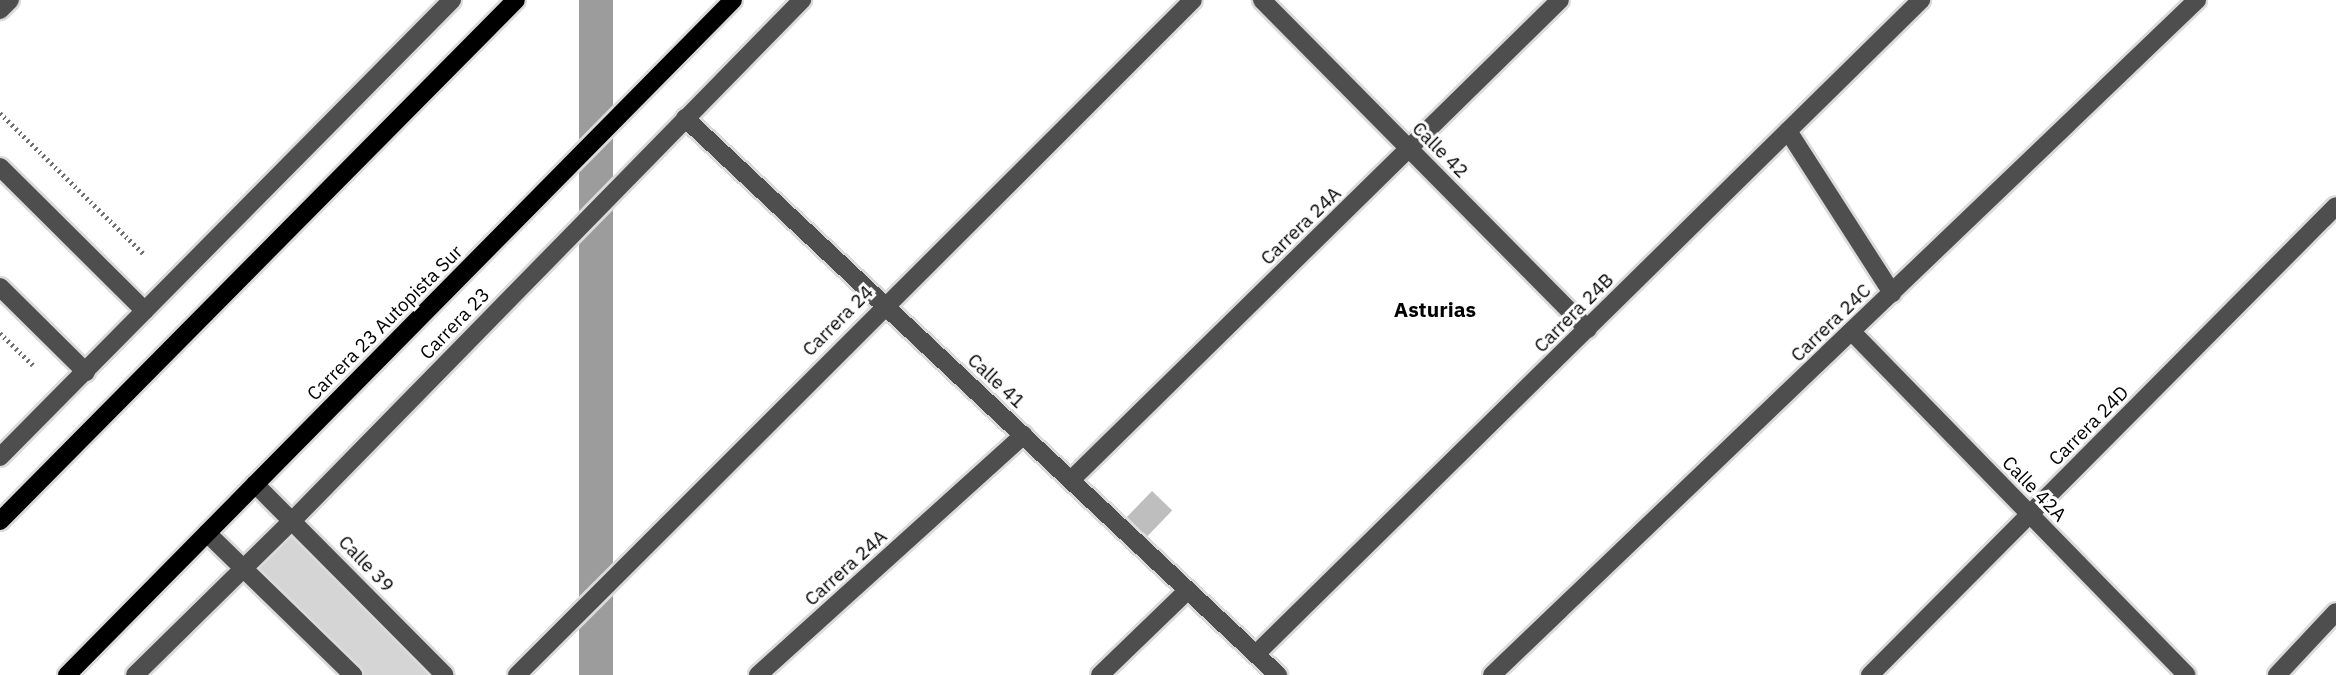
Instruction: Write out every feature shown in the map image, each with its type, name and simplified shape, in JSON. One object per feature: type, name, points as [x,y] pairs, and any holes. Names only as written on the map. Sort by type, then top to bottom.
[{"type":"main road","points":[[0,522],[516,0]]},
{"type":"main road","name":"Carrera 23 Autopista Sur","points":[[67,675],[733,0]]},
{"type":"street","points":[[0,10],[10,0]]},
{"type":"street","points":[[0,457],[452,0]]},
{"type":"street","name":"Carrera 23","points":[[135,675],[293,520],[802,0]]},
{"type":"street","name":"Carrera 24","points":[[517,675],[884,305],[1192,0]]},
{"type":"street","name":"Calle 42","points":[[1262,0],[1588,329]]},
{"type":"street","name":"Carrera 24A","points":[[1071,480],[1560,0]]},
{"type":"street","name":"Carrera 24B","points":[[1256,654],[1921,0]]},
{"type":"street","name":"Carrera 24C","points":[[1493,675],[2197,0]]},
{"type":"street","name":"Calle 41","points":[[685,118],[1278,675]]},
{"type":"street","points":[[1788,131],[1892,293]]},
{"type":"street","points":[[0,167],[145,311]]},
{"type":"street","name":"Carrera 24D","points":[[1870,675],[2336,206]]},
{"type":"street","points":[[0,287],[86,372]]},
{"type":"street","name":"Calle 42A","points":[[1852,331],[2187,675]]},
{"type":"street","name":"Carrera 24A","points":[[758,675],[1024,435]]},
{"type":"street","name":"Calle 39","points":[[255,484],[445,675]]},
{"type":"street","points":[[207,533],[244,566],[353,675]]},
{"type":"street","points":[[1100,675],[1188,590]]},
{"type":"street","points":[[2277,675],[2336,612]]},
{"type":"path","points":[[0,113],[144,254]]},
{"type":"path","points":[[0,333],[33,365]]},
{"type":"shaded area","points":[[579,0],[613,0],[613,675],[579,675]]},
{"type":"shaded area","points":[[293,520],[445,675],[353,675],[244,566]]},
{"type":"building","points":[[1152,491],[1172,510],[1138,546],[1118,526]]},
{"type":"district","name":"Asturias","points":[[1435,309]]}]
